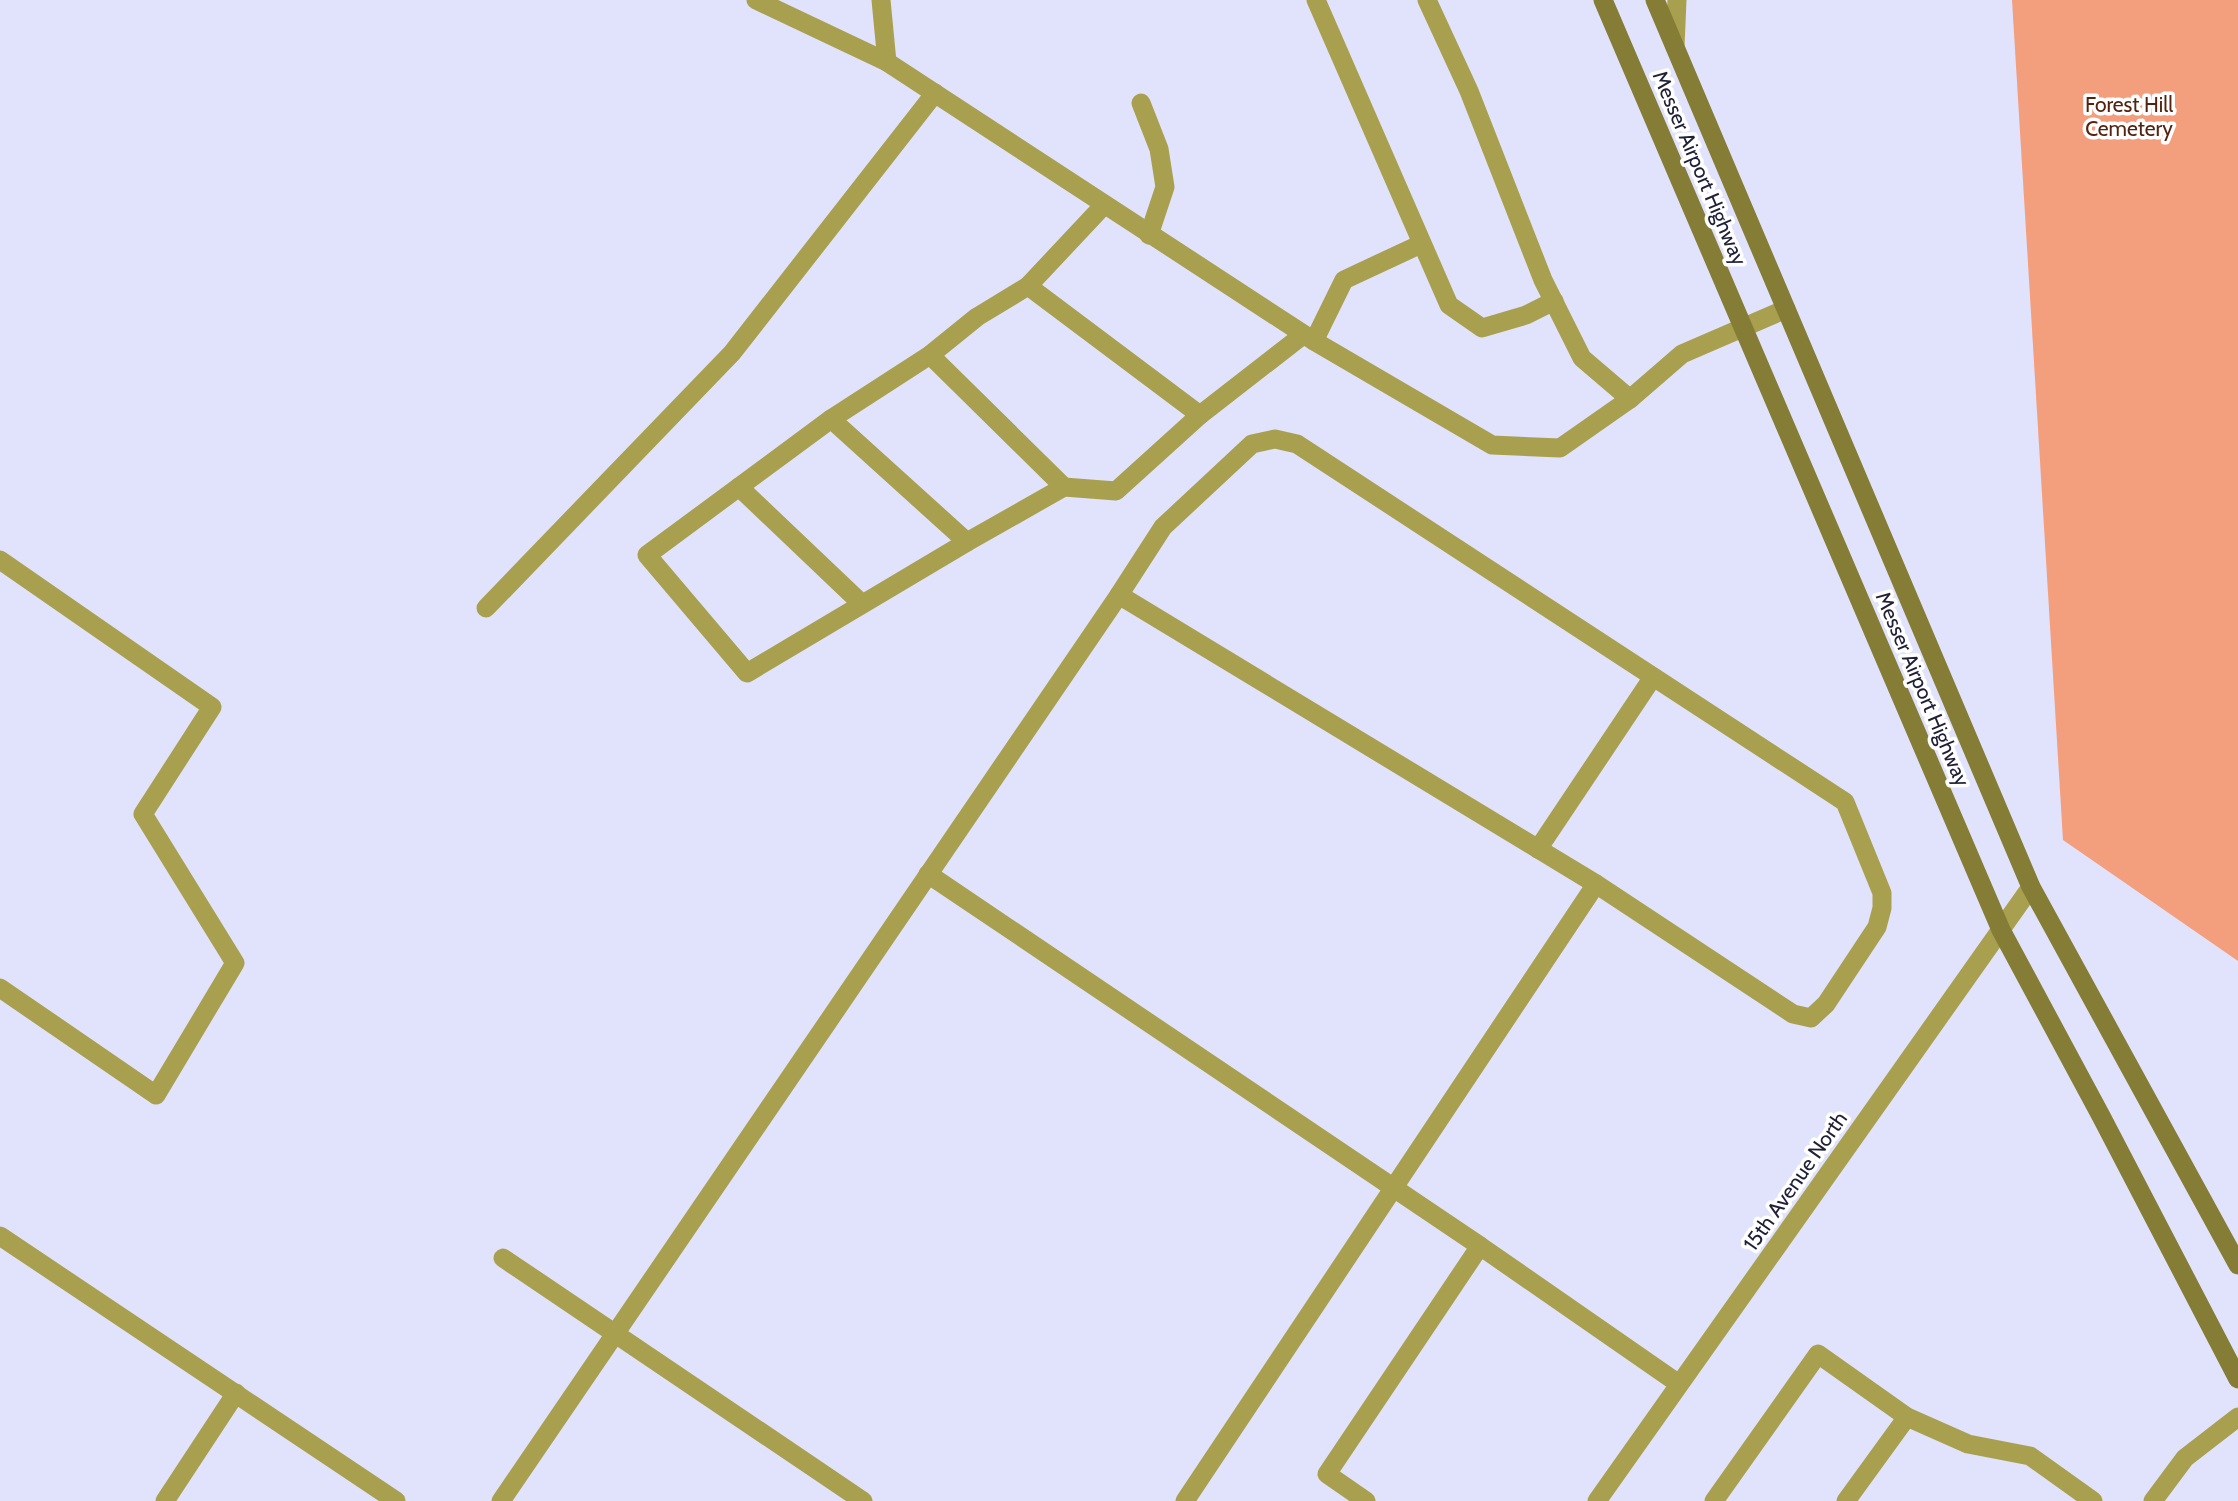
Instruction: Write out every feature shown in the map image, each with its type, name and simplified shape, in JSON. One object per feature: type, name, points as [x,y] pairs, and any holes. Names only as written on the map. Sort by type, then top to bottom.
[{"type":"main road","name":"Messer Airport Highway","points":[[1603,0],[2001,930],[2238,1379]]},
{"type":"main road","name":"Messer Airport Highway","points":[[1656,0],[2031,887],[2238,1265]]},
{"type":"street","points":[[756,0],[887,62],[1308,338],[1492,445],[1560,448],[1630,399],[1682,354],[1786,309]]},
{"type":"street","points":[[881,0],[887,62]]},
{"type":"street","points":[[1316,0],[1449,305],[1482,328],[1526,315],[1554,301]]},
{"type":"street","points":[[1427,0],[1469,91],[1543,280],[1582,358],[1630,399]]},
{"type":"street","points":[[1675,47],[1677,0]]},
{"type":"street","points":[[486,608],[732,353],[936,93]]},
{"type":"street","points":[[1140,103],[1159,149],[1165,187],[1149,235]]},
{"type":"street","points":[[1104,205],[1028,286],[977,317],[930,355],[831,419],[647,555],[747,673],[1064,487],[1116,491],[1200,415],[1308,338],[1344,280],[1421,244]]},
{"type":"street","points":[[1028,286],[1200,415]]},
{"type":"street","points":[[930,355],[1064,487]]},
{"type":"street","points":[[831,419],[967,542]]},
{"type":"street","points":[[501,1501],[1163,527],[1252,444],[1275,439],[1297,444],[1845,802],[1882,893],[1882,908],[1877,927],[1826,1004],[1811,1018],[1793,1014],[1596,884],[1119,595]]},
{"type":"street","points":[[738,487],[862,604]]},
{"type":"street","points":[[0,560],[212,707],[143,814],[235,963],[156,1095],[0,988]]},
{"type":"street","points":[[1538,849],[1653,677]]},
{"type":"street","points":[[928,874],[1480,1246],[1679,1384]]},
{"type":"street","points":[[1185,1501],[1596,884]]},
{"type":"street","name":"15th Avenue North","points":[[1597,1501],[2031,887]]},
{"type":"street","points":[[0,1236],[396,1501]]},
{"type":"street","points":[[1366,1501],[1327,1474],[1480,1246]]},
{"type":"street","points":[[503,1258],[863,1501]]},
{"type":"street","points":[[1714,1501],[1818,1354],[1907,1417],[1968,1444],[2031,1456],[2093,1501]]},
{"type":"street","points":[[165,1501],[236,1394]]},
{"type":"street","points":[[1846,1501],[1907,1417]]},
{"type":"street","points":[[2152,1501],[2185,1458],[2238,1417]]},
{"type":"green space","name":"Forest Hill Cemetery","points":[[2012,0],[2238,0],[2238,961],[2063,840]]}]
